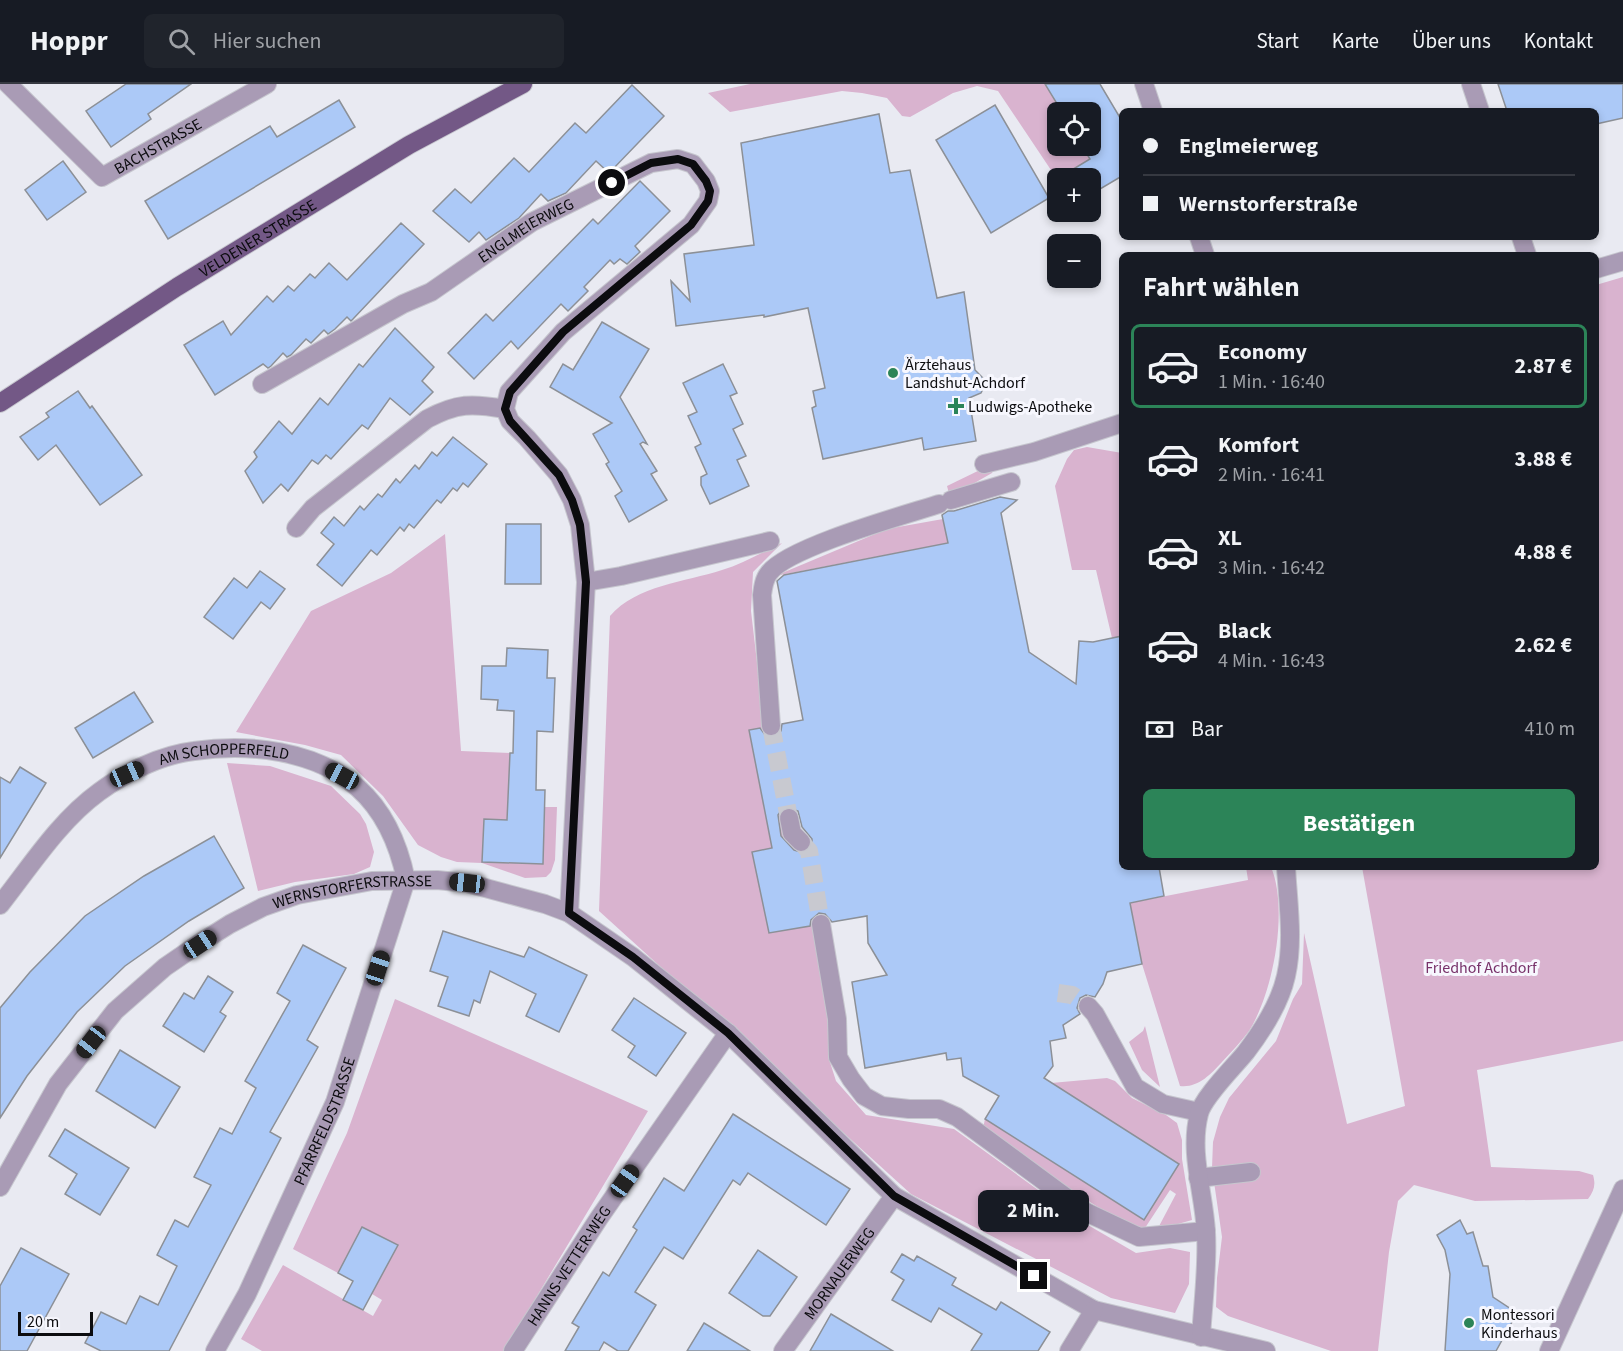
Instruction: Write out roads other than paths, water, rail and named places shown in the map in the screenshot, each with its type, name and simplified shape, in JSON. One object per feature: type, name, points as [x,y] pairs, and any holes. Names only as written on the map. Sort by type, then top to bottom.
[{"type":"main road","name":"VELDENER STRASSE","points":[[0,403],[177,287],[308,207],[409,146],[523,84]]},
{"type":"street","name":"BACHSTRASSE","points":[[8,84],[102,177],[267,84]]},
{"type":"street","points":[[1144,84],[1152,108]]},
{"type":"street","points":[[1471,84],[1479,108]]},
{"type":"street","name":"ENGLMEIERWEG","points":[[262,384],[403,304],[431,292],[532,222],[651,163],[678,159],[693,164],[706,181],[710,191],[708,201],[691,225],[563,332],[510,392],[505,409]]},
{"type":"street","points":[[1599,268],[1623,261]]},
{"type":"street","points":[[296,528],[313,508],[427,419],[446,409],[462,405],[505,409],[510,421],[559,475],[572,500],[580,525],[586,582],[569,913]]},
{"type":"street","points":[[984,464],[1025,454],[1119,424]]},
{"type":"street","points":[[771,726],[762,595],[770,571],[806,549],[851,532],[1011,482]]},
{"type":"street","points":[[586,582],[770,541]]},
{"type":"street","name":"AM SCHOPPERFELD","points":[[0,905],[66,822],[98,793],[127,774],[158,760],[193,751],[263,750],[292,755],[342,776],[358,788],[383,819],[402,858],[406,880]]},
{"type":"street","points":[[789,818],[792,833],[801,842]]},
{"type":"street","points":[[1201,1337],[1206,1231],[1198,1178],[1196,1145],[1199,1112],[1268,1021],[1286,977],[1290,936],[1286,870]]},
{"type":"street","name":"PFARRFELDSTRASSE","points":[[215,1351],[251,1284],[335,1102],[406,880]]},
{"type":"street","name":"WERNSTORFERSTRASSE","points":[[0,1187],[58,1084],[115,1011],[165,967],[230,924],[263,907],[297,895],[372,881],[467,883],[545,904],[569,913],[633,957],[728,1033],[894,1196],[1094,1310],[1266,1351]]},
{"type":"street","points":[[821,924],[837,1019],[838,1057],[850,1079],[864,1096],[882,1106],[939,1109],[957,1117],[1086,1212],[1139,1238],[1206,1231]]},
{"type":"street","points":[[1088,1006],[1095,1014],[1135,1087],[1163,1104],[1199,1112]]},
{"type":"street","name":"HANNS-VETTER-WEG","points":[[513,1351],[599,1218],[728,1033]]},
{"type":"street","points":[[1198,1178],[1251,1172]]},
{"type":"street","points":[[1549,1351],[1623,1189]]},
{"type":"street","name":"MORNAUERWEG","points":[[783,1351],[894,1196]]},
{"type":"street","points":[[1069,1351],[1094,1310]]},
{"type":"tunnel","points":[[771,726],[789,818]]},
{"type":"tunnel","points":[[801,842],[809,851],[821,924]]},
{"type":"tunnel","points":[[1058,993],[1072,995],[1088,1006]]},
{"type":"place","name":"Ärztehaus Landshut-Achdorf","points":[[893,373]]},
{"type":"place","name":"Ludwigs-Apotheke","points":[[956,406]]},
{"type":"place","name":"Montessori Kinderhaus","points":[[1469,1323]]},
{"type":"park label","name":"Friedhof Achdorf","points":[[1481,967]]}]
